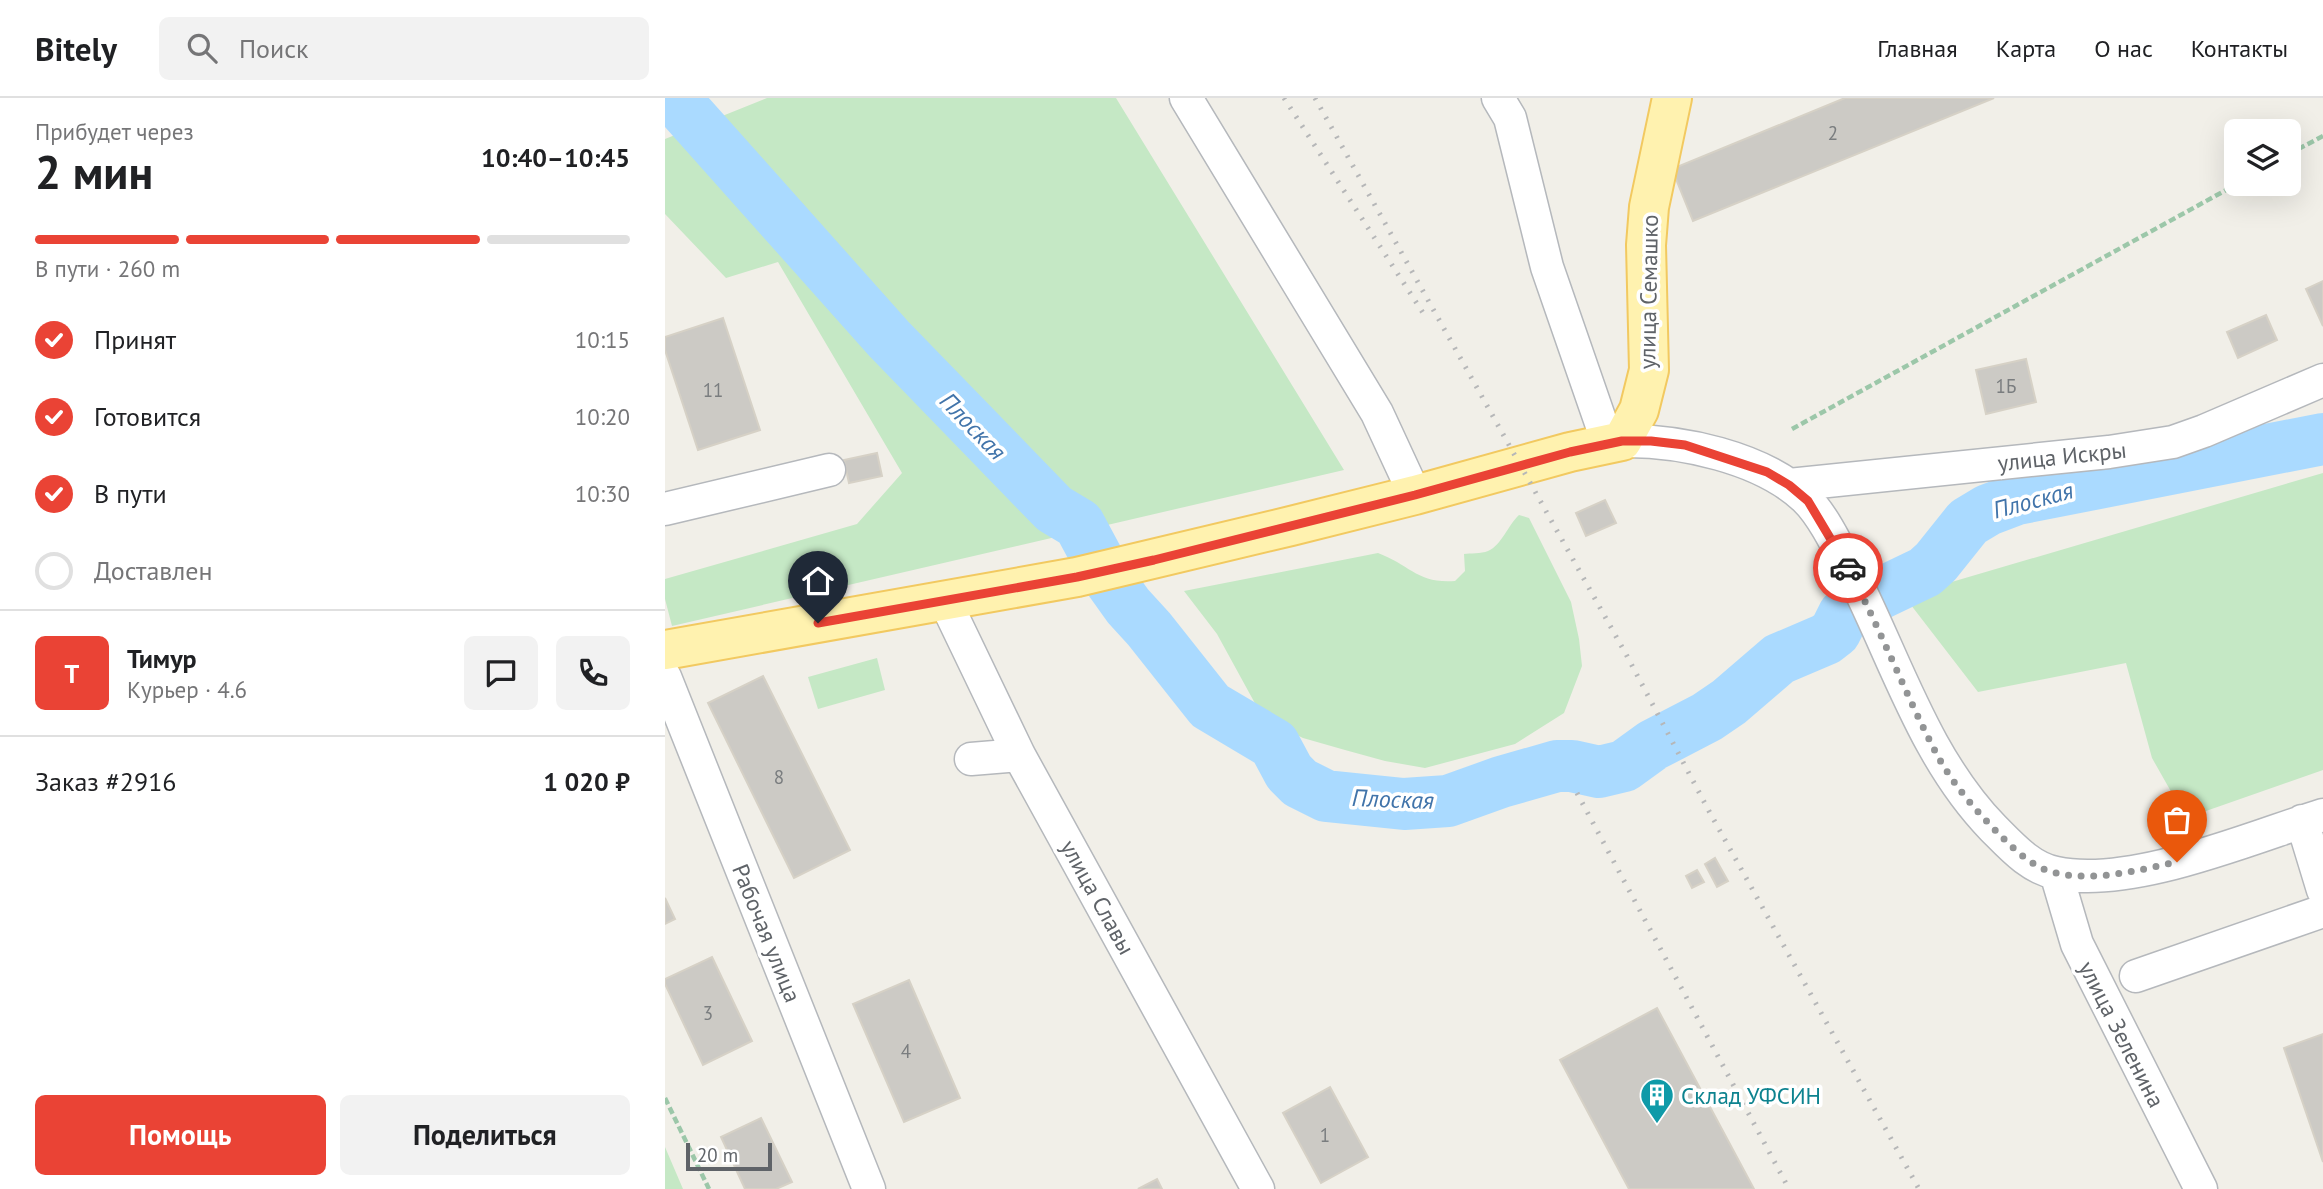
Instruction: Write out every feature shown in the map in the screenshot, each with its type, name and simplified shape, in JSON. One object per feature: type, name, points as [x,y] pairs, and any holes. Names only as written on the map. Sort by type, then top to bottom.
[{"type":"main road","name":"улица Семашко","points":[[1615,442],[1639,410],[1649,370],[1646,245],[1649,207],[1672,98]]},
{"type":"main road","points":[[665,650],[1077,577],[1415,495],[1615,442]]},
{"type":"street","points":[[1186,98],[1377,414],[1415,495]]},
{"type":"street","points":[[1498,98],[1510,118],[1547,267],[1615,442],[1651,441],[1685,445],[1767,472],[1808,501],[1850,570],[1936,752],[1982,817],[2013,848],[2032,864],[2056,873],[2101,876],[2177,862],[2313,818],[2323,890]]},
{"type":"street","name":"улица Искры","points":[[1789,485],[2109,452],[2173,442],[2323,380]]},
{"type":"street","points":[[665,507],[829,470]]},
{"type":"street","name":"улица Славы","points":[[945,601],[1019,755],[1258,1189]]},
{"type":"street","name":"Рабочая улица","points":[[665,677],[869,1189]]},
{"type":"street","points":[[971,759],[1019,755]]},
{"type":"street","name":"улица Зеленина","points":[[2056,873],[2077,944],[2201,1189]]},
{"type":"street","points":[[2136,976],[2323,911]]},
{"type":"path","points":[[2301,148],[2323,136]]},
{"type":"path","points":[[1792,429],[2224,191]]},
{"type":"path","points":[[665,1098],[709,1189]]},
{"type":"green space","points":[[767,98],[1116,98],[1344,470],[672,626],[665,599],[665,579],[857,524],[902,473],[778,262],[726,278],[665,214],[665,139]]},
{"type":"green space","points":[[2323,473],[2323,770],[2186,818],[2152,758],[2126,663],[1978,692],[1904,596]]},
{"type":"green space","points":[[1519,515],[1529,518],[1571,602],[1582,666],[1564,713],[1515,744],[1425,768],[1345,750],[1303,738],[1280,727],[1257,707],[1217,634],[1184,591],[1378,553],[1423,577],[1455,581],[1465,571],[1464,554],[1482,553],[1493,548]]},
{"type":"green space","points":[[877,658],[885,690],[818,709],[808,677]]},
{"type":"green space","points":[[665,1147],[683,1189],[665,1189]]},
{"type":"building","points":[[1845,98],[1994,98],[1693,221],[1672,169]]},
{"type":"building","points":[[2323,281],[2323,326],[2306,289]]},
{"type":"building","points":[[2266,315],[2277,340],[2238,358],[2227,332]]},
{"type":"building","points":[[723,318],[760,430],[698,450],[665,350],[665,337]]},
{"type":"building","points":[[2026,359],[2036,402],[1986,414],[1976,370]]},
{"type":"building","points":[[877,453],[882,476],[849,483],[844,460]]},
{"type":"building","points":[[1605,500],[1616,523],[1586,536],[1576,513]]},
{"type":"building","points":[[763,676],[850,850],[794,878],[708,703]]},
{"type":"building","points":[[1715,858],[1728,881],[1717,887],[1705,864]]},
{"type":"building","points":[[1697,870],[1704,882],[1692,888],[1686,876]]},
{"type":"building","points":[[665,898],[675,919],[665,924]]},
{"type":"building","points":[[712,957],[752,1041],[703,1065],[665,979]]},
{"type":"building","points":[[909,980],[960,1098],[904,1122],[853,1004]]},
{"type":"building","name":"Склад УФСИН","points":[[1657,1008],[1754,1189],[1629,1189],[1560,1060]]},
{"type":"building","points":[[2323,1034],[2323,1162],[2284,1048]]},
{"type":"building","points":[[1330,1087],[1368,1157],[1321,1183],[1283,1113]]},
{"type":"building","points":[[761,1118],[792,1182],[776,1189],[745,1189],[721,1137]]},
{"type":"building","points":[[1157,1179],[1162,1189],[1138,1189]]},
{"type":"waterway","name":"Плоская","points":[[674,98],[889,339],[1054,509],[1079,524],[1108,578],[1128,606],[1210,706],[1274,744],[1289,772],[1300,783],[1326,796],[1404,804],[1448,801],[1557,766],[1572,766],[1599,772],[1624,766],[1653,745],[1707,717],[1729,702],[1779,659],[1826,639],[1835,632],[1844,614],[1852,607],[1925,572],[1968,522],[1988,510],[2017,499],[2323,439]]},
{"type":"railway","points":[[1284,98],[1425,316]]},
{"type":"railway","points":[[1315,98],[1627,656],[1710,813],[1919,1189]]},
{"type":"railway","points":[[1577,793],[1789,1189]]},
{"type":"way so far","points":[[1848,568],[1936,752],[1982,817],[2013,848],[2032,864],[2056,873],[2101,876],[2177,862]]},
{"type":"place","name":"Склад УФСИН","points":[[1657,1125]]},
{"type":"route","points":[[818,623],[1077,577],[1154,560],[1415,495],[1570,452],[1622,441],[1685,445],[1767,472],[1808,501],[1826,527],[1848,568]]}]
